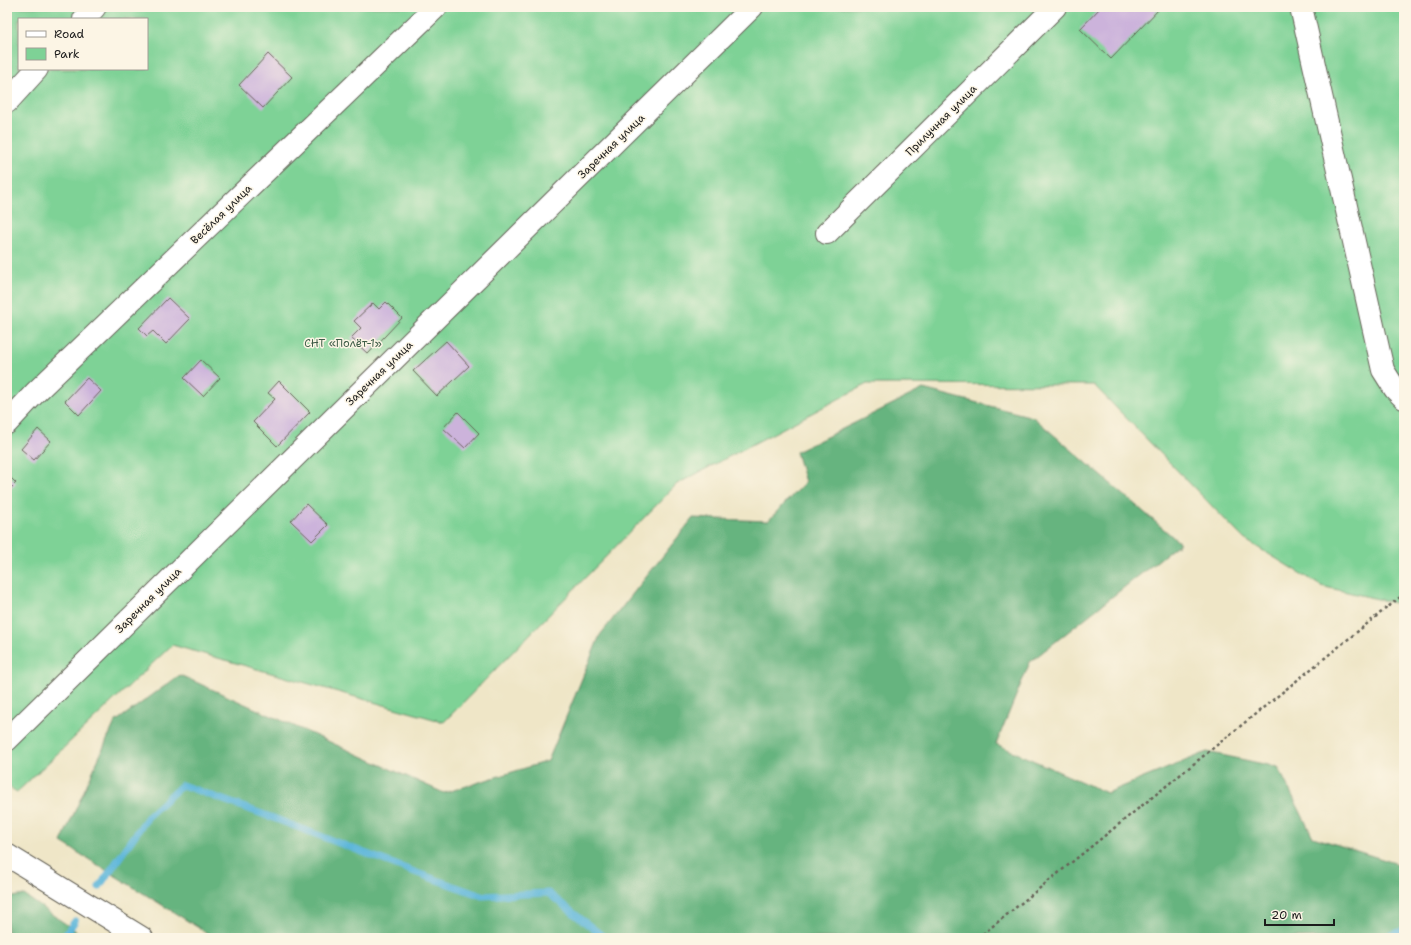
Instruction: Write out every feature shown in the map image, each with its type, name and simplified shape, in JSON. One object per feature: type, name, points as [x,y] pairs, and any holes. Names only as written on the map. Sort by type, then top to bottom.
[{"type":"street","points":[[85,18],[95,7]]},
{"type":"street","name":"Весёлая улица","points":[[7,423],[35,393],[436,7]]},
{"type":"street","name":"Заречная улица","points":[[7,740],[752,7]]},
{"type":"street","name":"Прилучная улица","points":[[827,233],[1055,7]]},
{"type":"street","points":[[1301,7],[1383,370],[1395,389],[1404,398]]},
{"type":"street","points":[[7,102],[36,70]]},
{"type":"street","points":[[7,855],[142,938]]},
{"type":"path","points":[[978,938],[1404,594]]},
{"type":"green space","name":"СНТ «Полёт-1»","points":[[7,7],[1404,7],[1404,605],[1321,586],[1244,539],[1094,385],[867,384],[677,484],[444,722],[172,645],[17,792],[7,786]]},
{"type":"green space","points":[[923,389],[1033,417],[1180,543],[1030,662],[996,744],[1107,793],[1207,752],[1278,767],[1313,837],[1404,866],[1404,938],[215,938],[61,842],[115,722],[180,675],[444,793],[548,761],[600,635],[693,518],[768,521],[805,482],[796,452]]},
{"type":"green space","points":[[24,895],[86,938],[7,938],[7,898]]},
{"type":"building","points":[[1101,7],[1161,7],[1111,59],[1080,29]]},
{"type":"building","points":[[268,54],[292,77],[263,108],[239,85]]},
{"type":"building","points":[[168,298],[190,319],[166,344],[153,331],[147,336],[139,328]]},
{"type":"building","points":[[386,302],[402,318],[368,354],[351,338],[361,328],[354,321],[373,303],[379,309]]},
{"type":"building","points":[[446,341],[469,366],[437,396],[413,371]]},
{"type":"building","points":[[201,360],[220,378],[203,396],[184,378]]},
{"type":"building","points":[[87,378],[101,391],[79,415],[65,401]]},
{"type":"building","points":[[279,381],[310,412],[277,446],[253,422],[275,399],[268,393]]},
{"type":"building","points":[[458,412],[479,433],[465,448],[443,428]]},
{"type":"building","points":[[38,429],[51,441],[34,460],[21,449]]},
{"type":"building","points":[[7,474],[16,483],[7,492]]},
{"type":"building","points":[[306,504],[328,525],[312,541],[291,521]]},
{"type":"waterway","points":[[99,887],[149,815],[182,785],[482,896],[548,893],[605,938]]},
{"type":"waterway","points":[[63,938],[75,921]]},
{"type":"waterway","points":[[1385,938],[1404,930]]}]
